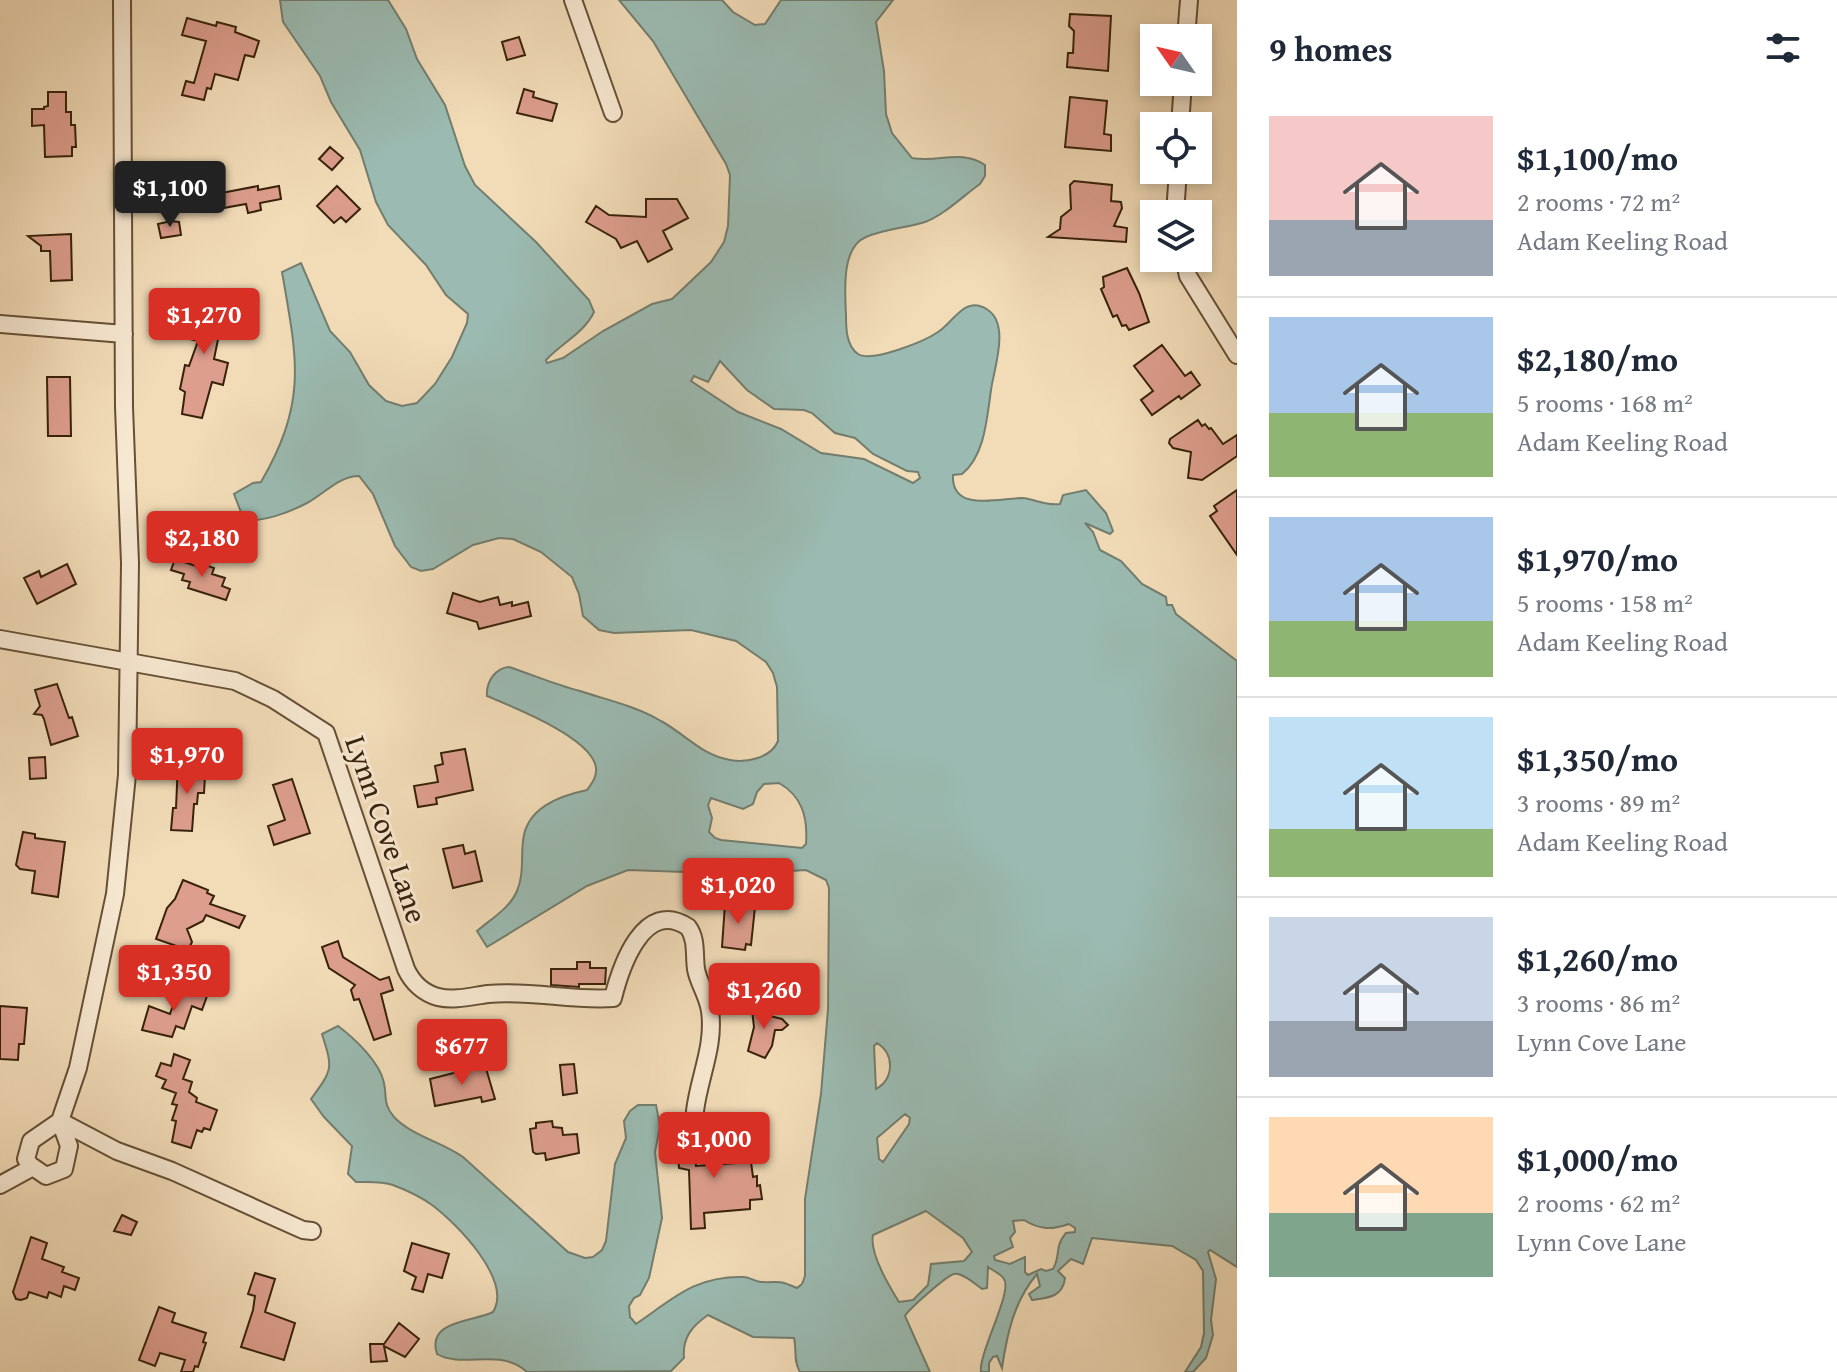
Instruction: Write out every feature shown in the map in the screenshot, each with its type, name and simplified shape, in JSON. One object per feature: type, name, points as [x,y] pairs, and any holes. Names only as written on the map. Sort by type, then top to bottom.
[{"type":"street","points":[[60,1121],[69,1146],[64,1169],[46,1176],[26,1159],[31,1141],[60,1121],[78,1068],[115,894],[127,775],[130,563],[124,334],[122,0]]},
{"type":"street","points":[[573,0],[613,113]]},
{"type":"street","points":[[1187,24],[1189,0]]},
{"type":"street","points":[[1187,272],[1237,355]]},
{"type":"street","points":[[0,324],[124,334]]},
{"type":"street","name":"Lynn Cove Lane","points":[[0,639],[235,681],[273,699],[326,733],[406,969],[426,992],[451,999],[526,992],[613,998],[627,954],[653,923],[663,919],[679,921],[691,932],[697,974],[704,987],[710,1012],[708,1056],[695,1111]]},
{"type":"street","points":[[60,1121],[117,1151],[165,1168],[303,1230],[312,1231]]},
{"type":"street","points":[[0,1185],[33,1167]]},
{"type":"water","points":[[280,0],[388,0],[406,29],[417,59],[445,105],[465,166],[475,185],[536,242],[589,300],[594,312],[590,319],[546,360],[547,363],[563,358],[652,304],[672,299],[711,262],[724,242],[728,226],[730,175],[726,164],[653,41],[619,0],[722,0],[733,12],[755,25],[765,24],[781,0],[893,0],[876,22],[884,71],[886,114],[892,133],[912,158],[958,157],[976,160],[985,165],[985,176],[980,184],[932,219],[873,234],[858,242],[848,260],[845,283],[847,331],[851,346],[858,354],[875,356],[931,336],[966,307],[973,305],[988,310],[995,317],[999,336],[986,424],[976,457],[962,474],[953,475],[954,487],[960,495],[978,501],[1022,498],[1054,504],[1060,504],[1063,495],[1086,490],[1106,513],[1113,531],[1110,534],[1085,523],[1093,532],[1100,550],[1121,561],[1142,584],[1166,597],[1167,605],[1172,605],[1176,614],[1237,661],[1237,1267],[1210,1250],[1208,1252],[1216,1279],[1211,1320],[1213,1335],[1206,1358],[1193,1372],[1185,1372],[1201,1347],[1204,1333],[1203,1271],[1196,1260],[1172,1246],[1092,1238],[1083,1264],[1071,1259],[1058,1271],[1065,1278],[1058,1293],[1032,1300],[1029,1294],[1040,1286],[1037,1274],[1029,1284],[1013,1318],[1002,1368],[997,1356],[993,1357],[989,1372],[981,1372],[981,1363],[1005,1286],[1003,1277],[988,1267],[987,1288],[982,1289],[965,1277],[954,1274],[905,1316],[930,1372],[800,1372],[794,1338],[753,1337],[708,1315],[689,1333],[684,1358],[671,1371],[527,1372],[505,1361],[458,1360],[437,1354],[435,1343],[438,1334],[445,1328],[493,1312],[497,1299],[495,1284],[479,1253],[432,1205],[393,1185],[356,1182],[348,1174],[352,1146],[311,1099],[329,1068],[322,1034],[338,1026],[366,1051],[382,1075],[387,1104],[401,1124],[463,1157],[568,1252],[585,1258],[593,1257],[602,1250],[606,1241],[615,1164],[626,1138],[624,1121],[638,1105],[656,1105],[660,1126],[655,1152],[662,1218],[649,1278],[640,1295],[629,1306],[630,1317],[636,1324],[673,1298],[711,1280],[745,1277],[761,1282],[782,1282],[797,1288],[805,1276],[805,1199],[821,1094],[828,1009],[829,888],[826,880],[806,870],[743,874],[628,870],[587,886],[487,947],[477,931],[505,908],[517,891],[525,830],[530,820],[555,800],[587,790],[596,771],[592,757],[567,735],[487,696],[488,686],[496,673],[509,667],[632,707],[670,726],[710,754],[737,761],[751,760],[775,747],[778,741],[777,687],[766,662],[736,641],[691,630],[614,633],[599,630],[583,616],[572,577],[541,552],[513,539],[499,538],[473,545],[433,569],[421,571],[411,567],[395,546],[373,494],[359,476],[338,482],[307,503],[285,513],[244,520],[234,494],[261,482],[276,453],[292,403],[294,355],[282,272],[301,263],[330,331],[350,352],[369,385],[386,401],[402,406],[417,403],[435,384],[452,357],[468,314],[446,295],[426,265],[388,225],[376,202],[360,150],[331,102],[320,76],[283,22]],"holes":[[[720,361],[747,390],[774,409],[812,413],[835,433],[855,438],[873,454],[907,471],[918,472],[920,478],[913,483],[864,459],[821,453],[781,429],[738,412],[691,381],[694,376],[708,382]],[[779,783],[793,794],[802,808],[806,825],[806,844],[802,848],[721,840],[709,832],[712,818],[708,805],[711,798],[743,809],[753,804],[764,784]],[[877,1043],[887,1053],[890,1066],[886,1079],[876,1089],[874,1046]],[[905,1114],[910,1118],[883,1162],[879,1159],[877,1138]],[[926,1211],[963,1238],[972,1252],[964,1261],[931,1264],[928,1285],[913,1300],[899,1302],[881,1269],[873,1235]],[[1024,1220],[1041,1227],[1069,1224],[1075,1228],[1075,1232],[1066,1233],[1062,1238],[1053,1269],[1041,1269],[1028,1275],[1025,1272],[1025,1257],[1010,1264],[995,1260],[994,1256],[1013,1247],[1010,1238],[1015,1232],[1013,1221]]]},
{"type":"building","points":[[1070,14],[1111,16],[1108,71],[1067,67],[1068,53],[1073,53],[1074,31],[1069,26]]},
{"type":"building","points":[[187,18],[216,26],[217,22],[236,27],[235,32],[259,41],[254,57],[245,55],[238,80],[215,74],[204,100],[182,95],[186,81],[194,83],[206,41],[182,35]]},
{"type":"building","points":[[519,37],[525,55],[507,60],[502,42]]},
{"type":"building","points":[[524,89],[534,92],[533,97],[557,104],[552,121],[517,113]]},
{"type":"building","points":[[48,92],[66,92],[66,112],[71,112],[71,125],[75,125],[76,147],[72,147],[72,156],[45,157],[44,125],[32,126],[32,109],[48,106]]},
{"type":"building","points":[[1070,97],[1107,101],[1104,134],[1111,135],[1111,151],[1065,147]]},
{"type":"building","points":[[330,147],[343,158],[332,170],[319,159]]},
{"type":"building","points":[[1074,181],[1112,185],[1111,201],[1121,202],[1122,208],[1114,226],[1127,228],[1126,242],[1048,237],[1060,229],[1061,217],[1071,209],[1070,185]]},
{"type":"building","points":[[258,186],[258,190],[279,186],[281,199],[260,203],[261,210],[248,213],[246,204],[218,209],[216,194]]},
{"type":"building","points":[[337,186],[360,209],[346,222],[341,217],[334,223],[317,206]]},
{"type":"building","points":[[646,199],[677,199],[688,218],[663,231],[672,249],[648,262],[637,241],[621,248],[616,239],[586,222],[596,206],[609,215],[646,217]]},
{"type":"building","points":[[179,222],[181,235],[161,238],[158,224]]},
{"type":"building","points":[[71,234],[72,280],[51,281],[50,251],[41,251],[41,246],[28,236]]},
{"type":"building","points":[[1127,268],[1149,322],[1129,330],[1126,325],[1122,326],[1117,315],[1113,317],[1101,289],[1104,287],[1103,277]]},
{"type":"building","points":[[200,294],[226,300],[214,359],[228,363],[223,385],[212,382],[202,418],[182,414],[185,392],[180,389],[185,365],[189,366],[198,341],[186,338],[189,322],[194,323]]},
{"type":"building","points":[[1162,345],[1185,376],[1191,372],[1200,385],[1152,415],[1141,400],[1153,391],[1134,366]]},
{"type":"building","points":[[47,377],[70,377],[71,436],[48,436]]},
{"type":"building","points":[[1198,420],[1202,426],[1205,424],[1211,428],[1223,444],[1237,435],[1237,456],[1202,480],[1188,478],[1191,452],[1173,448],[1169,443],[1170,439]]},
{"type":"building","points":[[1237,490],[1237,555],[1210,516],[1217,511],[1214,506]]},
{"type":"building","points":[[175,559],[202,568],[203,564],[214,568],[212,574],[225,578],[222,586],[230,589],[226,600],[188,588],[190,582],[182,580],[184,574],[171,570]]},
{"type":"building","points":[[67,564],[76,584],[37,604],[24,578],[39,571],[41,577]]},
{"type":"building","points":[[453,593],[480,602],[498,597],[500,605],[528,602],[531,616],[479,629],[477,622],[447,613]]},
{"type":"building","points":[[57,684],[78,736],[51,745],[42,715],[34,714],[40,706],[35,690]]},
{"type":"building","points":[[465,749],[473,790],[436,798],[437,804],[418,807],[414,786],[438,782],[435,766],[443,764],[441,753]]},
{"type":"building","points":[[45,757],[46,778],[30,779],[29,758]]},
{"type":"building","points":[[178,763],[202,765],[201,775],[205,776],[204,793],[198,793],[197,804],[194,804],[192,831],[171,830],[173,808],[176,808]]},
{"type":"building","points":[[292,779],[310,833],[274,845],[268,826],[285,820],[273,785]]},
{"type":"building","points":[[23,832],[35,834],[35,838],[65,842],[58,897],[32,893],[35,871],[20,869],[16,865]]},
{"type":"building","points":[[463,845],[465,854],[475,851],[482,881],[453,888],[443,849]]},
{"type":"building","points":[[183,880],[208,890],[207,893],[214,896],[210,904],[245,916],[239,928],[206,915],[203,921],[187,929],[192,942],[188,950],[156,939],[167,908],[175,899]]},
{"type":"building","points":[[725,904],[755,907],[751,945],[746,944],[745,950],[722,947]]},
{"type":"building","points":[[338,941],[343,957],[380,980],[389,977],[393,990],[381,994],[391,1034],[374,1040],[359,999],[354,1000],[351,990],[355,985],[329,968],[322,947]]},
{"type":"building","points":[[577,962],[590,962],[590,968],[606,968],[605,984],[579,984],[579,987],[551,985],[551,969],[577,969]]},
{"type":"building","points":[[180,984],[207,996],[202,1010],[192,1006],[184,1029],[176,1026],[172,1037],[142,1030],[149,1006],[170,1014]]},
{"type":"building","points":[[0,1006],[27,1008],[24,1044],[19,1044],[18,1060],[0,1059]]},
{"type":"building","points":[[769,1007],[770,1016],[782,1019],[788,1025],[782,1030],[775,1030],[772,1046],[765,1058],[748,1051],[754,1027],[752,1010]]},
{"type":"building","points":[[174,1054],[190,1060],[183,1079],[192,1082],[189,1092],[197,1098],[196,1102],[217,1110],[210,1130],[197,1130],[191,1148],[172,1142],[176,1121],[172,1120],[177,1105],[172,1104],[176,1093],[162,1088],[166,1080],[156,1076],[161,1063],[171,1066]]},
{"type":"building","points":[[574,1064],[577,1093],[563,1095],[560,1065]]},
{"type":"building","points":[[485,1065],[495,1099],[482,1102],[481,1097],[435,1106],[430,1079]]},
{"type":"building","points":[[682,1114],[693,1122],[702,1119],[704,1142],[695,1143],[696,1166],[751,1162],[762,1199],[750,1200],[750,1209],[704,1213],[705,1228],[691,1229],[689,1170],[679,1168],[677,1145],[684,1144]]},
{"type":"building","points":[[552,1121],[553,1127],[562,1128],[563,1135],[577,1134],[579,1153],[546,1160],[545,1153],[533,1152],[530,1129],[536,1128],[536,1123]]},
{"type":"building","points":[[122,1215],[137,1222],[131,1235],[114,1231]]},
{"type":"building","points":[[31,1237],[47,1243],[42,1259],[64,1267],[62,1272],[79,1278],[75,1290],[64,1286],[61,1297],[49,1292],[47,1298],[29,1292],[27,1298],[16,1299],[13,1292]]},
{"type":"building","points":[[412,1243],[449,1254],[442,1278],[428,1274],[423,1292],[412,1289],[416,1277],[404,1271]]},
{"type":"building","points":[[255,1273],[275,1279],[265,1312],[295,1323],[284,1360],[241,1347],[253,1310],[255,1296],[248,1294]]},
{"type":"building","points":[[159,1307],[175,1313],[172,1322],[206,1333],[198,1367],[195,1366],[193,1372],[181,1372],[185,1360],[160,1353],[155,1366],[139,1360]]},
{"type":"building","points":[[399,1323],[419,1339],[405,1357],[384,1346],[387,1361],[371,1362],[370,1344],[384,1344]]}]
